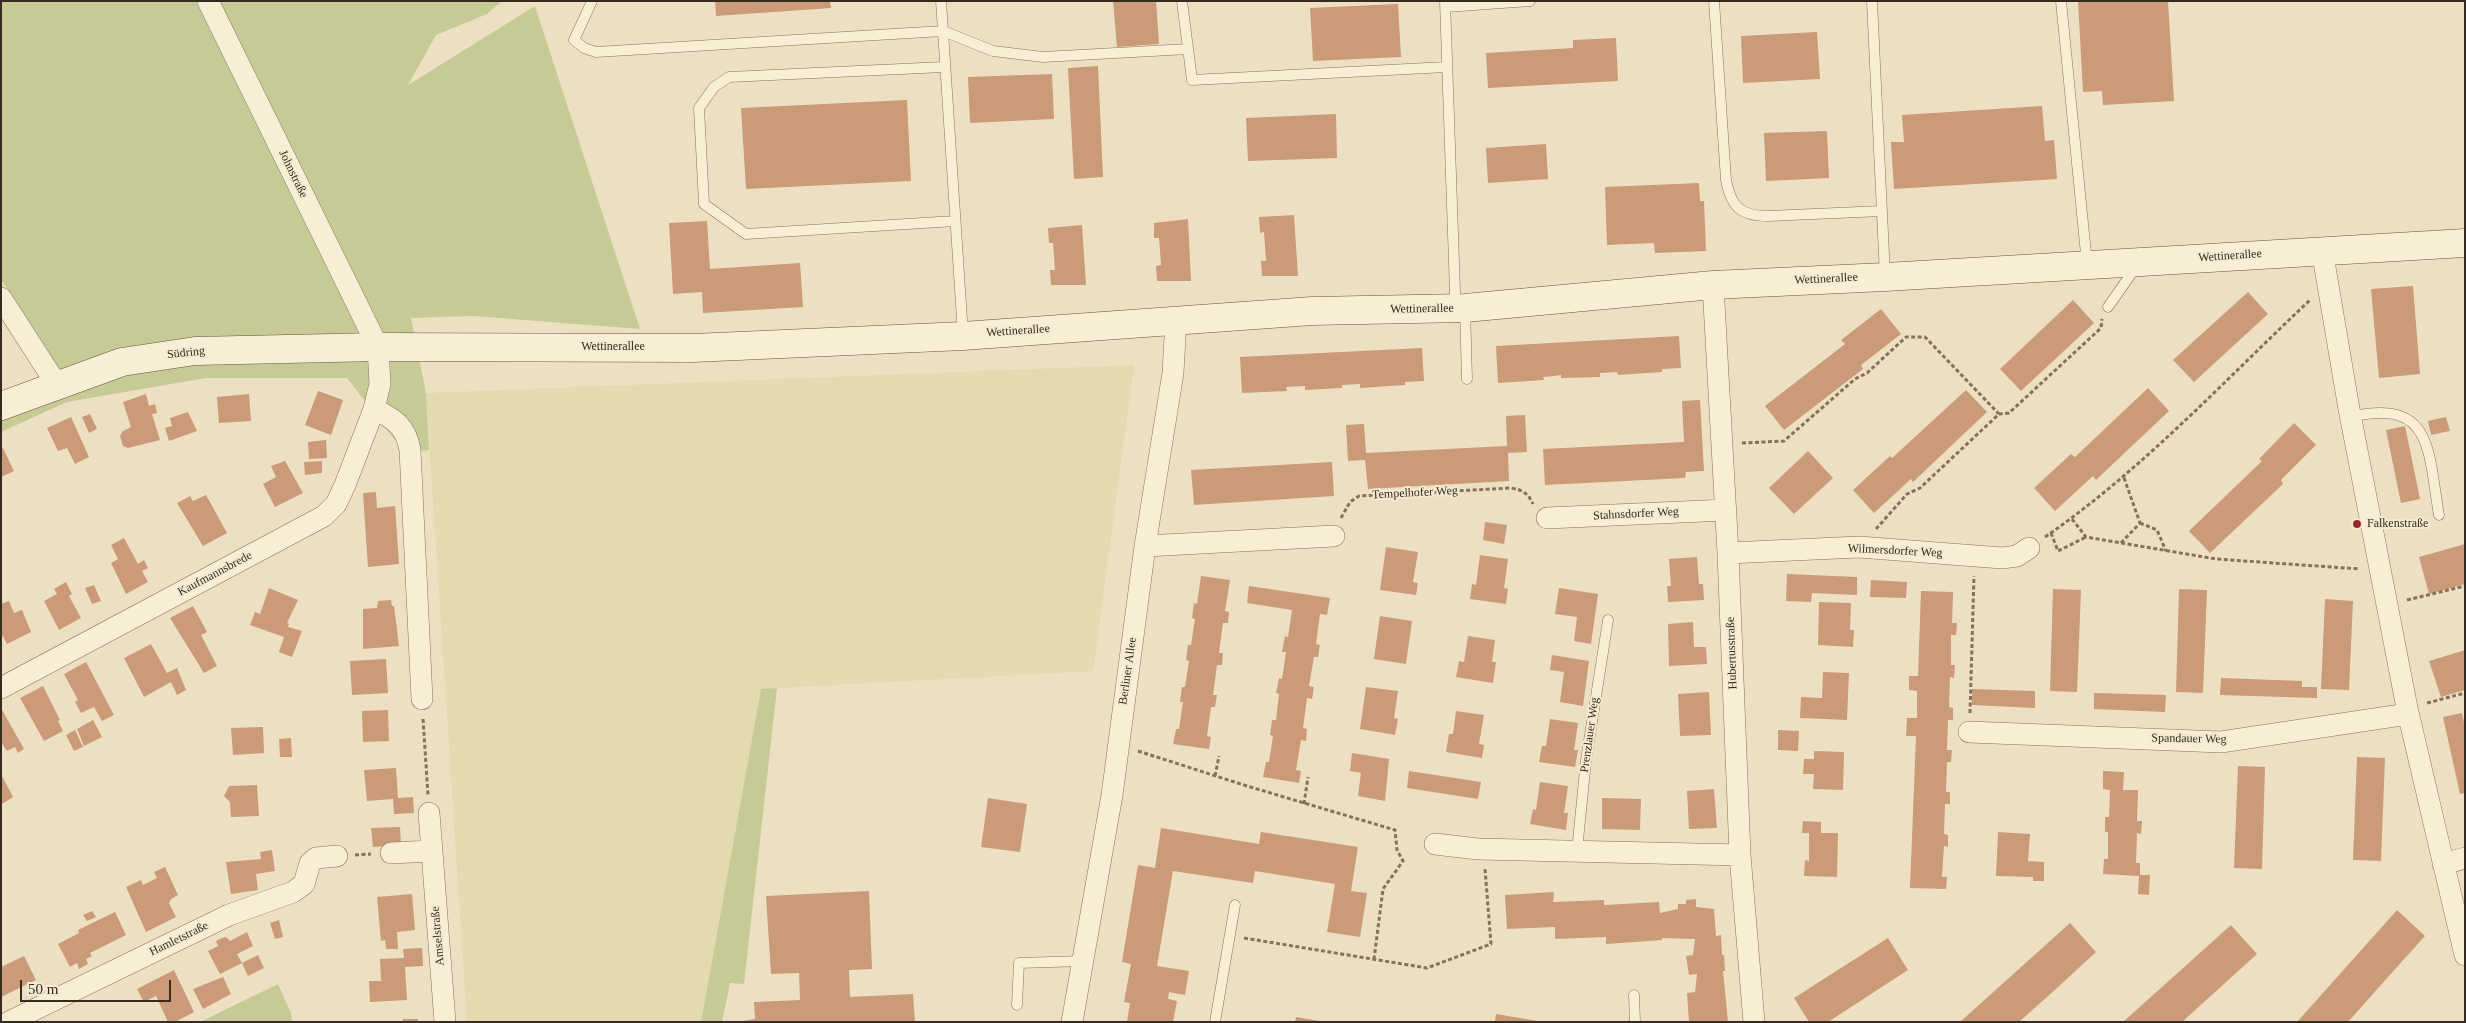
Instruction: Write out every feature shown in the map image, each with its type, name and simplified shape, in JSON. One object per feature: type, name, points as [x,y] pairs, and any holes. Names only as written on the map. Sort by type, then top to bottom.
[{"type":"street","name":"Johnstraße","points":[[208,1],[378,347]]},
{"type":"street","name":"Wettinerallee","points":[[378,347],[693,348],[963,336],[1176,319],[1312,311],[1459,308],[1713,284],[1885,277],[2465,243]]},
{"type":"street","points":[[2322,250],[2326,284],[2350,417],[2407,711],[2465,955]]},
{"type":"street","name":"Hubertusstraße","points":[[1713,284],[1726,510],[1740,855],[1754,1022]]},
{"type":"street","points":[[1,298],[57,384]]},
{"type":"street","name":"Berliner Allee","points":[[1072,1022],[1119,744],[1145,546],[1173,373],[1176,319]]},
{"type":"street","name":"Südring","points":[[1,406],[57,384],[122,362],[195,351],[378,347]]},
{"type":"street","name":"Kaufmannsbrede","points":[[1,688],[324,516],[336,504],[346,485],[374,409],[380,384],[378,347]]},
{"type":"street","points":[[374,409],[401,424],[408,437],[422,698]]},
{"type":"street","name":"Stahnsdorfer Weg","points":[[1546,518],[1726,510]]},
{"type":"street","points":[[1145,546],[1334,536]]},
{"type":"street","name":"Wilmersdorfer Weg","points":[[1728,554],[1859,547],[2002,558],[2017,556],[2029,548]]},
{"type":"street","name":"Spandauer Weg","points":[[1969,732],[2221,742],[2407,711]]},
{"type":"street","name":"Amselstraße","points":[[429,813],[445,1022]]},
{"type":"street","points":[[1435,844],[1483,848],[1740,855]]},
{"type":"street","points":[[391,853],[431,851]]},
{"type":"street","name":"Hamletstraße","points":[[9,1022],[229,915],[293,892],[304,884],[307,868],[316,858],[337,856]]},
{"type":"street","points":[[2444,864],[2465,858]]},
{"type":"lane","points":[[592,1],[574,40],[584,48],[596,52],[943,31],[994,51],[1043,57],[1188,49]]},
{"type":"lane","points":[[942,1],[944,67],[963,336]]},
{"type":"lane","points":[[1182,1],[1192,80],[1447,67]]},
{"type":"lane","points":[[1467,379],[1459,308],[1455,292],[1445,4],[1530,1]]},
{"type":"lane","points":[[1714,1],[1726,180],[1732,200],[1740,210],[1750,216],[1882,211]]},
{"type":"lane","points":[[1872,1],[1885,277]]},
{"type":"lane","points":[[2061,1],[2087,265]]},
{"type":"lane","points":[[944,67],[729,77],[714,87],[699,108],[704,204],[746,234],[955,222]]},
{"type":"lane","points":[[2108,307],[2139,262]]},
{"type":"lane","points":[[2350,417],[2372,412],[2394,415],[2413,421],[2421,431],[2427,449],[2439,515]]},
{"type":"lane","name":"Prenzlauer Weg","points":[[1577,851],[1586,760],[1608,620]]},
{"type":"lane","points":[[1215,1022],[1234,905]]},
{"type":"lane","points":[[1017,1006],[1019,963],[1083,961]]},
{"type":"lane","points":[[1634,995],[1635,1022]]},
{"type":"path","points":[[2029,548],[2072,519],[2181,424],[2326,284]]},
{"type":"path","points":[[1859,547],[1907,494],[1920,488],[1999,414],[2009,412],[2102,328],[2102,318],[2108,307]]},
{"type":"path","points":[[1722,444],[1784,441],[1855,379],[1867,373],[1906,337],[1925,337],[1999,414]]},
{"type":"path","points":[[2123,474],[2140,523],[2158,530],[2166,551]]},
{"type":"path","name":"Tempelhofer Weg","points":[[1334,536],[1339,533],[1340,521],[1346,508],[1350,502],[1359,496],[1511,488],[1522,490],[1529,495],[1538,514],[1546,518]]},
{"type":"path","points":[[2072,519],[2086,537]]},
{"type":"path","points":[[2120,543],[2140,523]]},
{"type":"path","points":[[2051,533],[2058,551],[2086,537],[2216,559],[2366,569]]},
{"type":"path","points":[[1969,732],[1975,556]]},
{"type":"path","points":[[2387,605],[2465,586]]},
{"type":"path","points":[[2407,711],[2465,693]]},
{"type":"path","points":[[422,698],[429,813]]},
{"type":"path","points":[[1119,744],[1304,804],[1394,830],[1397,850],[1403,861],[1383,889],[1374,959]]},
{"type":"path","points":[[1215,776],[1219,756]]},
{"type":"path","points":[[1304,804],[1308,777]]},
{"type":"path","points":[[1230,936],[1427,968],[1491,944],[1483,848]]},
{"type":"path","points":[[337,856],[391,853]]},
{"type":"shaded area","points":[[1134,365],[1093,671],[761,689],[701,1022],[467,1022],[426,393]]},
{"type":"green space","points":[[1,1],[502,1],[487,14],[436,35],[408,85],[535,6],[640,329],[473,316],[411,318],[426,393],[429,450],[405,453],[347,378],[206,378],[67,402],[1,432],[1,393],[57,369],[1,279]]},
{"type":"green space","points":[[777,688],[744,984],[730,983],[722,1022],[701,1022],[761,689]]},
{"type":"green space","points":[[278,984],[291,1013],[292,1022],[200,1022]]},
{"type":"building","points":[[715,1],[830,1],[831,8],[716,16]]},
{"type":"building","points":[[1113,1],[1156,1],[1159,44],[1117,47]]},
{"type":"building","points":[[2078,1],[2168,1],[2174,101],[2103,105],[2102,91],[2083,92]]},
{"type":"building","points":[[1398,4],[1401,57],[1313,61],[1310,8]]},
{"type":"building","points":[[1817,32],[1820,79],[1743,83],[1741,36]]},
{"type":"building","points":[[1616,38],[1618,81],[1488,88],[1486,53],[1573,48],[1573,40]]},
{"type":"building","points":[[1098,66],[1103,177],[1074,179],[1068,68]]},
{"type":"building","points":[[1052,74],[1054,119],[970,123],[968,77]]},
{"type":"building","points":[[907,100],[911,181],[746,189],[741,108]]},
{"type":"building","points":[[2042,106],[2045,141],[2054,140],[2057,179],[1894,189],[1891,142],[1904,142],[1902,115]]},
{"type":"building","points":[[1336,114],[1337,158],[1248,161],[1246,118]]},
{"type":"building","points":[[1827,131],[1829,178],[1766,181],[1764,133]]},
{"type":"building","points":[[1546,144],[1548,179],[1488,183],[1486,148]]},
{"type":"building","points":[[1699,183],[1700,201],[1704,201],[1706,251],[1655,253],[1654,243],[1607,245],[1605,187]]},
{"type":"building","points":[[1294,215],[1298,276],[1262,276],[1261,261],[1266,261],[1264,232],[1260,233],[1259,217]]},
{"type":"building","points":[[1188,219],[1191,281],[1157,281],[1156,266],[1161,265],[1159,238],[1154,238],[1154,223]]},
{"type":"building","points":[[707,221],[710,269],[800,263],[803,307],[703,313],[702,292],[673,294],[669,223]]},
{"type":"building","points":[[1082,225],[1086,285],[1051,285],[1050,270],[1055,270],[1053,243],[1049,243],[1048,228]]},
{"type":"building","points":[[2413,286],[2420,374],[2379,378],[2371,289]]},
{"type":"building","points":[[2248,292],[2268,314],[2194,382],[2173,360]]},
{"type":"building","points":[[2073,300],[2094,323],[2021,391],[2000,369]]},
{"type":"building","points":[[1881,309],[1901,334],[1861,365],[1863,369],[1784,430],[1765,406],[1845,344],[1841,340]]},
{"type":"building","points":[[1679,336],[1681,368],[1662,369],[1662,372],[1618,375],[1617,372],[1600,373],[1600,377],[1561,378],[1561,375],[1543,377],[1544,380],[1498,383],[1496,346]]},
{"type":"building","points":[[1422,348],[1424,381],[1405,382],[1405,385],[1360,388],[1360,384],[1342,385],[1342,388],[1305,390],[1305,386],[1286,387],[1287,391],[1242,393],[1240,357]]},
{"type":"building","points":[[2148,388],[2169,411],[2096,480],[2093,476],[2055,511],[2034,488],[2071,454],[2075,457]]},
{"type":"building","points":[[1966,390],[1987,412],[1913,482],[1911,479],[1874,513],[1853,490],[1890,456],[1892,458]]},
{"type":"building","points":[[318,391],[343,400],[331,435],[305,425]]},
{"type":"building","points":[[146,394],[149,406],[155,404],[157,413],[152,414],[160,440],[128,448],[123,446],[120,436],[123,431],[131,427],[123,402]]},
{"type":"building","points":[[249,394],[251,421],[219,423],[217,397]]},
{"type":"building","points":[[1700,400],[1704,471],[1686,472],[1685,478],[1545,485],[1543,449],[1684,442],[1682,401]]},
{"type":"building","points":[[188,412],[197,431],[169,441],[165,428],[172,426],[170,418]]},
{"type":"building","points":[[90,414],[97,429],[89,433],[82,417]]},
{"type":"building","points":[[1525,415],[1527,452],[1508,453],[1509,481],[1368,489],[1365,460],[1348,461],[1346,425],[1364,424],[1366,453],[1507,446],[1506,416]]},
{"type":"building","points":[[71,417],[89,457],[75,464],[67,448],[58,451],[47,428]]},
{"type":"building","points":[[2446,417],[2450,431],[2431,435],[2428,421]]},
{"type":"building","points":[[2294,423],[2316,445],[2281,480],[2283,484],[2210,553],[2189,531],[2262,461],[2259,459]]},
{"type":"building","points":[[2405,426],[2420,499],[2401,503],[2386,430]]},
{"type":"building","points":[[326,440],[327,458],[309,459],[308,442]]},
{"type":"building","points":[[3,448],[14,471],[1,477],[1,449]]},
{"type":"building","points":[[1808,451],[1833,478],[1794,514],[1769,488]]},
{"type":"building","points":[[285,461],[303,493],[275,507],[263,484],[276,477],[271,466]]},
{"type":"building","points":[[322,461],[322,473],[305,475],[304,462]]},
{"type":"building","points":[[1332,462],[1334,496],[1194,505],[1191,470]]},
{"type":"building","points":[[376,492],[377,508],[395,506],[399,564],[368,567],[363,493]]},
{"type":"building","points":[[206,495],[227,533],[203,546],[177,503],[190,496],[193,501]]},
{"type":"building","points":[[1485,522],[1507,525],[1504,544],[1483,540]]},
{"type":"building","points":[[124,538],[138,564],[144,560],[148,568],[142,571],[148,582],[126,594],[111,563],[118,559],[111,545]]},
{"type":"building","points":[[2465,544],[2465,584],[2429,594],[2419,557]]},
{"type":"building","points":[[1386,547],[1418,552],[1413,582],[1418,583],[1416,595],[1380,590]]},
{"type":"building","points":[[1480,555],[1508,559],[1504,588],[1508,589],[1506,604],[1470,599],[1472,584],[1476,585]]},
{"type":"building","points":[[1697,557],[1699,584],[1703,584],[1704,600],[1668,602],[1667,586],[1671,586],[1669,559]]},
{"type":"building","points":[[1787,574],[1857,577],[1857,595],[1812,593],[1811,602],[1786,601]]},
{"type":"building","points":[[1201,576],[1230,580],[1225,611],[1229,612],[1228,623],[1223,623],[1219,653],[1223,653],[1222,665],[1217,665],[1213,695],[1217,695],[1215,707],[1211,707],[1207,736],[1211,737],[1209,749],[1173,744],[1176,729],[1179,729],[1183,702],[1180,702],[1182,687],[1185,687],[1189,661],[1186,660],[1188,645],[1191,645],[1195,619],[1192,618],[1194,603],[1197,604]]},
{"type":"building","points":[[1871,580],[1907,582],[1906,598],[1870,597]]},
{"type":"building","points":[[66,582],[72,594],[69,596],[81,618],[59,630],[44,601],[57,594],[54,589]]},
{"type":"building","points":[[94,585],[101,601],[92,604],[85,588]]},
{"type":"building","points":[[1249,586],[1330,598],[1327,615],[1320,614],[1316,644],[1320,645],[1318,657],[1314,657],[1309,686],[1314,687],[1312,699],[1307,698],[1303,728],[1307,729],[1306,741],[1301,740],[1296,770],[1301,771],[1299,783],[1263,777],[1266,762],[1269,762],[1273,736],[1270,735],[1272,720],[1276,720],[1279,694],[1276,693],[1279,678],[1282,679],[1286,652],[1282,652],[1285,636],[1288,637],[1292,610],[1247,603]]},
{"type":"building","points":[[269,588],[298,600],[287,623],[289,624],[288,627],[302,631],[292,657],[279,652],[284,637],[250,625],[255,612],[260,614]]},
{"type":"building","points":[[1559,588],[1598,594],[1591,644],[1574,641],[1577,617],[1555,614]]},
{"type":"building","points":[[2053,589],[2081,590],[2077,692],[2050,691]]},
{"type":"building","points":[[2179,589],[2207,590],[2203,693],[2176,692]]},
{"type":"building","points":[[1921,591],[1953,592],[1952,623],[1957,623],[1956,635],[1951,635],[1951,665],[1955,665],[1954,678],[1950,677],[1949,707],[1953,708],[1953,720],[1948,720],[1947,750],[1952,750],[1951,762],[1947,762],[1946,792],[1950,792],[1950,804],[1945,804],[1944,834],[1948,835],[1948,847],[1944,846],[1942,877],[1947,877],[1946,889],[1910,888],[1916,736],[1906,736],[1907,718],[1917,718],[1917,691],[1909,690],[1909,676],[1918,676]]},
{"type":"building","points":[[2325,599],[2353,601],[2349,690],[2321,689]]},
{"type":"building","points":[[391,600],[392,606],[394,606],[399,646],[363,649],[363,609],[377,608],[378,601]]},
{"type":"building","points":[[9,601],[14,613],[22,610],[31,632],[7,644],[1,633],[1,604]]},
{"type":"building","points":[[1819,602],[1851,603],[1850,630],[1854,630],[1853,647],[1818,645]]},
{"type":"building","points":[[193,606],[207,632],[201,635],[217,666],[204,673],[170,618]]},
{"type":"building","points":[[1380,616],[1412,621],[1406,664],[1374,659]]},
{"type":"building","points":[[1693,622],[1694,647],[1706,647],[1707,664],[1669,666],[1668,624]]},
{"type":"building","points":[[1468,636],[1495,640],[1492,662],[1496,662],[1493,683],[1456,677],[1459,661],[1464,662]]},
{"type":"building","points":[[151,644],[167,673],[177,668],[186,690],[177,695],[171,682],[144,697],[124,658]]},
{"type":"building","points":[[2465,650],[2465,690],[2441,697],[2429,661]]},
{"type":"building","points":[[1552,655],[1589,661],[1583,706],[1560,702],[1564,672],[1550,670]]},
{"type":"building","points":[[386,659],[388,693],[352,695],[350,661]]},
{"type":"building","points":[[86,662],[114,715],[102,721],[94,707],[81,713],[75,702],[78,700],[64,674]]},
{"type":"building","points":[[1823,672],[1849,673],[1847,720],[1800,718],[1801,697],[1822,698]]},
{"type":"building","points":[[2221,678],[2302,681],[2302,687],[2317,687],[2317,698],[2220,695]]},
{"type":"building","points":[[43,686],[60,720],[58,721],[63,731],[44,741],[20,698]]},
{"type":"building","points":[[1366,687],[1398,691],[1394,718],[1398,719],[1395,735],[1360,729]]},
{"type":"building","points":[[1972,689],[2035,691],[2035,708],[1972,705]]},
{"type":"building","points":[[1709,692],[1711,735],[1680,736],[1678,694]]},
{"type":"building","points":[[2094,693],[2166,695],[2165,712],[2094,709]]},
{"type":"building","points":[[1,708],[24,749],[18,753],[15,747],[7,751],[1,742]]},
{"type":"building","points":[[388,710],[389,741],[363,742],[362,711]]},
{"type":"building","points":[[1456,711],[1484,715],[1479,744],[1484,745],[1482,758],[1446,752],[1449,734],[1453,734]]},
{"type":"building","points":[[2462,713],[2465,727],[2465,793],[2460,794],[2443,717]]},
{"type":"building","points":[[1550,719],[1578,723],[1574,750],[1578,750],[1575,767],[1539,762],[1542,746],[1546,746]]},
{"type":"building","points":[[93,720],[102,737],[84,746],[77,729]]},
{"type":"building","points":[[263,727],[264,753],[233,755],[231,728]]},
{"type":"building","points":[[75,730],[83,747],[74,751],[66,735]]},
{"type":"building","points":[[1778,730],[1799,731],[1798,751],[1778,750]]},
{"type":"building","points":[[291,738],[292,757],[280,757],[279,739]]},
{"type":"building","points":[[1814,751],[1844,752],[1843,790],[1813,789],[1814,774],[1803,774],[1804,759],[1814,759]]},
{"type":"building","points":[[1352,753],[1389,759],[1385,801],[1358,796],[1361,773],[1350,771]]},
{"type":"building","points":[[2357,757],[2385,758],[2381,861],[2353,860]]},
{"type":"building","points":[[2238,766],[2265,767],[2262,869],[2234,868]]},
{"type":"building","points":[[396,768],[398,798],[413,797],[414,813],[394,814],[393,799],[367,801],[364,770]]},
{"type":"building","points":[[1409,771],[1481,782],[1478,799],[1407,788]]},
{"type":"building","points":[[2103,771],[2124,772],[2123,790],[2138,790],[2137,821],[2142,821],[2141,834],[2137,833],[2136,863],[2140,863],[2140,875],[2150,875],[2149,895],[2138,894],[2139,876],[2103,874],[2104,859],[2108,859],[2108,832],[2105,832],[2105,817],[2109,817],[2110,790],[2103,789]]},
{"type":"building","points":[[1,774],[13,797],[2,804],[1,802]]},
{"type":"building","points":[[1540,782],[1568,786],[1564,813],[1568,813],[1566,830],[1530,824],[1533,809],[1536,810]]},
{"type":"building","points":[[257,785],[259,816],[231,817],[230,802],[224,796],[229,786]]},
{"type":"building","points":[[1714,789],[1717,828],[1689,829],[1687,791]]},
{"type":"building","points":[[988,798],[1027,804],[1020,852],[981,847]]},
{"type":"building","points":[[1602,798],[1641,799],[1640,830],[1602,829]]},
{"type":"building","points":[[1803,821],[1821,822],[1821,833],[1838,833],[1837,877],[1804,876],[1805,860],[1809,861],[1809,833],[1802,833]]},
{"type":"building","points":[[400,827],[401,845],[373,847],[371,828]]},
{"type":"building","points":[[1161,828],[1259,844],[1261,832],[1358,847],[1351,891],[1367,893],[1360,937],[1327,932],[1335,884],[1255,871],[1253,883],[1173,871],[1157,966],[1189,971],[1185,995],[1169,992],[1168,999],[1177,1001],[1173,1022],[1127,1022],[1130,1003],[1124,1002],[1131,964],[1122,962],[1138,865],[1155,868]]},
{"type":"building","points":[[1998,832],[2030,834],[2028,861],[2044,862],[2044,881],[2033,881],[2033,877],[1996,876]]},
{"type":"building","points":[[272,850],[275,871],[256,874],[258,890],[231,894],[226,862],[261,859],[260,852]]},
{"type":"building","points":[[165,867],[178,895],[171,899],[169,903],[176,917],[146,932],[126,887],[141,880],[143,885],[157,878],[154,872]]},
{"type":"building","points":[[869,891],[872,969],[849,970],[850,997],[913,994],[915,1022],[737,1022],[755,1019],[754,1002],[800,1000],[799,973],[771,974],[766,896]]},
{"type":"building","points":[[1554,892],[1553,902],[1604,900],[1604,905],[1659,902],[1660,913],[1678,909],[1678,904],[1686,904],[1686,900],[1696,899],[1696,907],[1714,909],[1716,936],[1721,935],[1722,955],[1724,955],[1725,971],[1723,971],[1728,1022],[1689,1022],[1687,993],[1695,992],[1697,974],[1689,975],[1686,956],[1693,955],[1695,939],[1662,938],[1662,940],[1606,944],[1606,937],[1555,939],[1555,927],[1507,929],[1505,895]]},
{"type":"building","points":[[412,894],[415,930],[397,932],[398,949],[386,949],[385,940],[381,941],[377,897]]},
{"type":"building","points":[[2397,910],[2425,936],[2348,1022],[2297,1022]]},
{"type":"building","points":[[92,911],[96,917],[87,921],[83,915]]},
{"type":"building","points":[[115,912],[126,935],[90,953],[92,956],[86,959],[88,964],[79,969],[77,963],[70,967],[58,944],[79,933],[78,930]]},
{"type":"building","points":[[279,920],[283,937],[275,939],[270,923]]},
{"type":"building","points":[[2070,923],[2096,952],[2057,988],[2019,1022],[1960,1022]]},
{"type":"building","points":[[2231,925],[2257,954],[2182,1022],[2123,1022]]},
{"type":"building","points":[[247,932],[253,946],[237,954],[242,963],[220,974],[208,951],[218,946],[216,941],[222,938],[226,937],[230,941]]},
{"type":"building","points":[[1888,938],[1908,970],[1828,1022],[1809,1022],[1794,998]]},
{"type":"building","points":[[422,948],[423,966],[405,967],[407,1000],[370,1002],[369,981],[381,981],[380,959],[404,958],[403,949]]},
{"type":"building","points":[[258,955],[264,968],[248,976],[242,963]]},
{"type":"building","points":[[24,956],[36,980],[1,997],[1,967]]},
{"type":"building","points":[[174,970],[194,1012],[175,1022],[168,1022],[156,996],[144,1002],[137,989]]},
{"type":"building","points":[[223,977],[231,994],[203,1009],[193,989]]},
{"type":"building","points":[[1496,1014],[1538,1021],[1538,1022],[1495,1022]]},
{"type":"building","points":[[1296,1017],[1320,1021],[1320,1022],[1295,1022]]},
{"type":"building","points":[[403,1019],[418,1019],[418,1022],[403,1022]]},
{"type":"place","name":"Falkenstraße","points":[[2357,524]]}]
